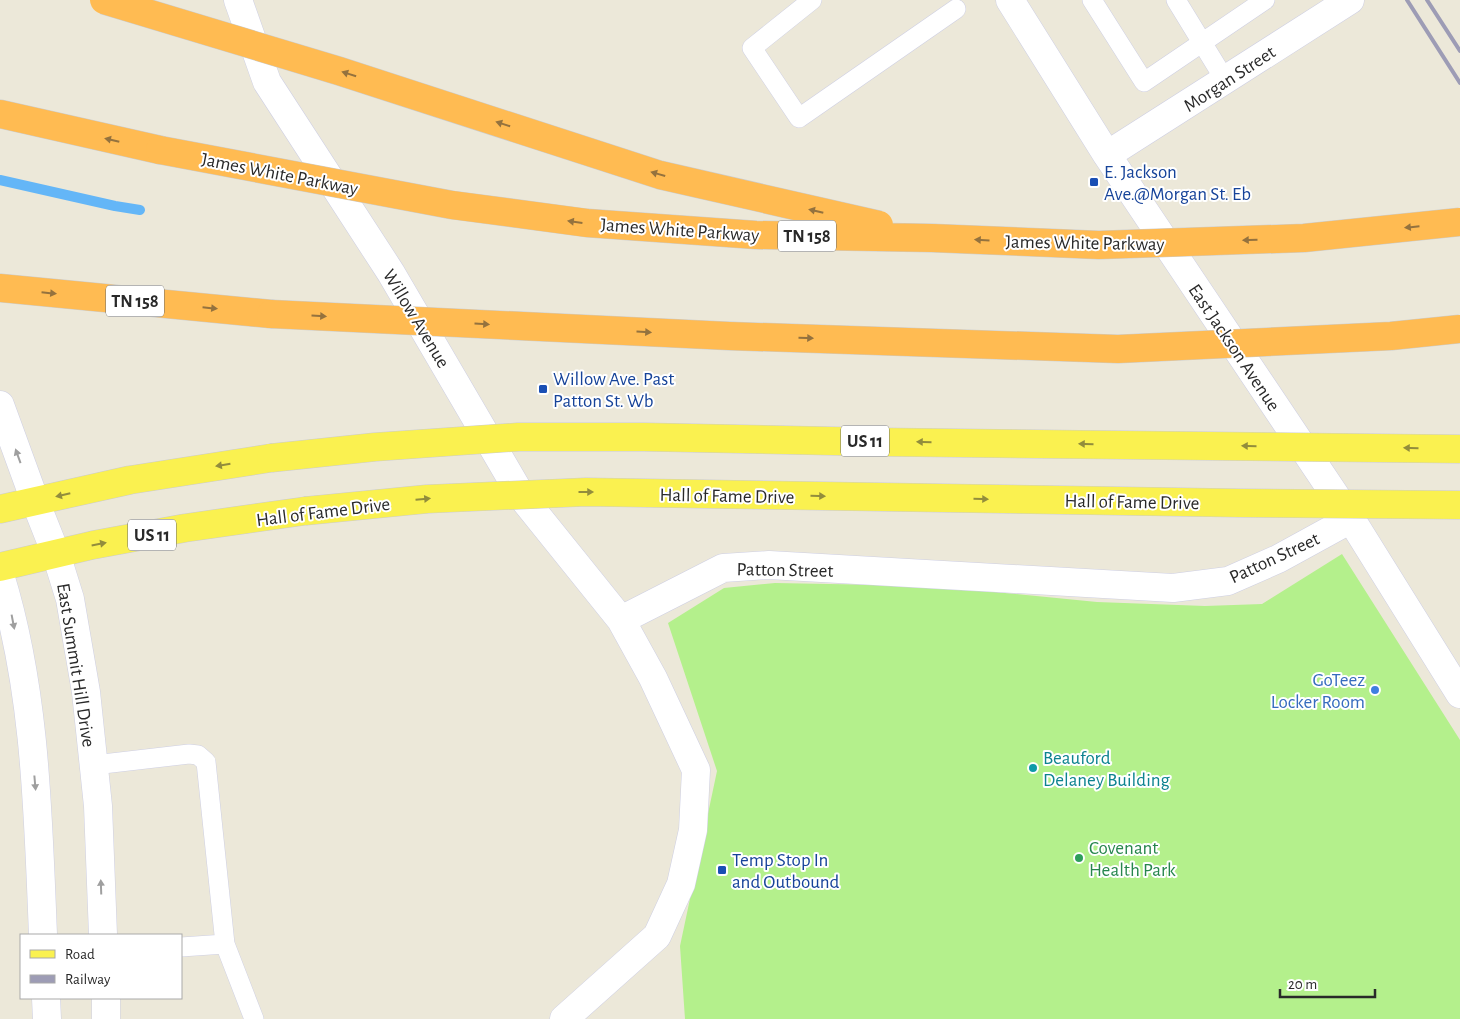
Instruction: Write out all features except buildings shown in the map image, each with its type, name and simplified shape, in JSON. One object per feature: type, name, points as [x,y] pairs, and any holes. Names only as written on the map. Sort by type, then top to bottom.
[{"type":"highway","points":[[104,0],[339,71],[660,175],[932,238]]},
{"type":"highway","name":"James White Parkway","points":[[0,114],[160,150],[452,205],[586,223],[756,235],[932,238],[1099,245],[1304,238],[1460,222]]},
{"type":"highway","name":"TN 158","points":[[0,288],[271,314],[719,335],[1118,349],[1391,336],[1460,328]]},
{"type":"main road","name":"US 11","points":[[0,509],[130,480],[271,458],[375,447],[518,437],[644,437],[878,442],[1460,449]]},
{"type":"main road","name":"Hall of Fame Drive","points":[[0,567],[185,528],[305,512],[427,499],[586,492],[1460,505]]},
{"type":"street","name":"Willow Avenue","points":[[238,0],[267,82],[391,274],[522,497],[621,620]]},
{"type":"street","name":"East Jackson Avenue","points":[[1010,0],[1107,155],[1351,520],[1460,694]]},
{"type":"street","name":"Morgan Street","points":[[1107,155],[1350,0]]},
{"type":"street","name":"East Summit Hill Drive","points":[[0,405],[34,502],[56,554],[70,599],[86,692],[94,765],[98,806],[103,934]]},
{"type":"street","name":"Patton Street","points":[[621,620],[724,568],[769,565],[1173,588],[1228,581],[1278,559],[1351,520]]},
{"type":"street","points":[[0,575],[10,608],[28,700],[37,810],[43,934]]},
{"type":"street","points":[[564,1019],[657,936],[681,884],[693,830],[696,770],[653,678],[621,620]]},
{"type":"street","points":[[46,999],[47,1019]]},
{"type":"street","points":[[106,999],[106,1019]]},
{"type":"lane","points":[[812,0],[752,48],[799,118],[956,9]]},
{"type":"lane","points":[[1092,0],[1144,82],[1265,0]]},
{"type":"lane","points":[[1176,0],[1225,80]]},
{"type":"lane","points":[[94,765],[189,754],[198,755],[206,762],[225,944],[254,1019]]},
{"type":"lane","points":[[182,947],[225,944]]},
{"type":"green space","name":"Covenant Health Park","points":[[1342,554],[1460,740],[1460,1019],[685,1019],[680,946],[717,771],[668,623],[724,588],[775,583],[882,585],[984,591],[1097,602],[1205,606],[1262,604]]},
{"type":"waterway","points":[[0,180],[140,210]]},
{"type":"railway","points":[[1407,0],[1460,83]]},
{"type":"railway","points":[[1427,0],[1460,51]]},
{"type":"place","name":"E. Jackson Ave.@Morgan St. Eb","points":[[1094,182]]},
{"type":"place","name":"Willow Ave. Past Patton St. Wb","points":[[543,389]]},
{"type":"place","name":"GoTeez Locker Room","points":[[1375,690]]},
{"type":"place","name":"Beauford Delaney Building","points":[[1033,768]]},
{"type":"place","name":"Covenant Health Park","points":[[1079,858]]},
{"type":"place","name":"Temp Stop In and Outbound","points":[[722,870]]}]
